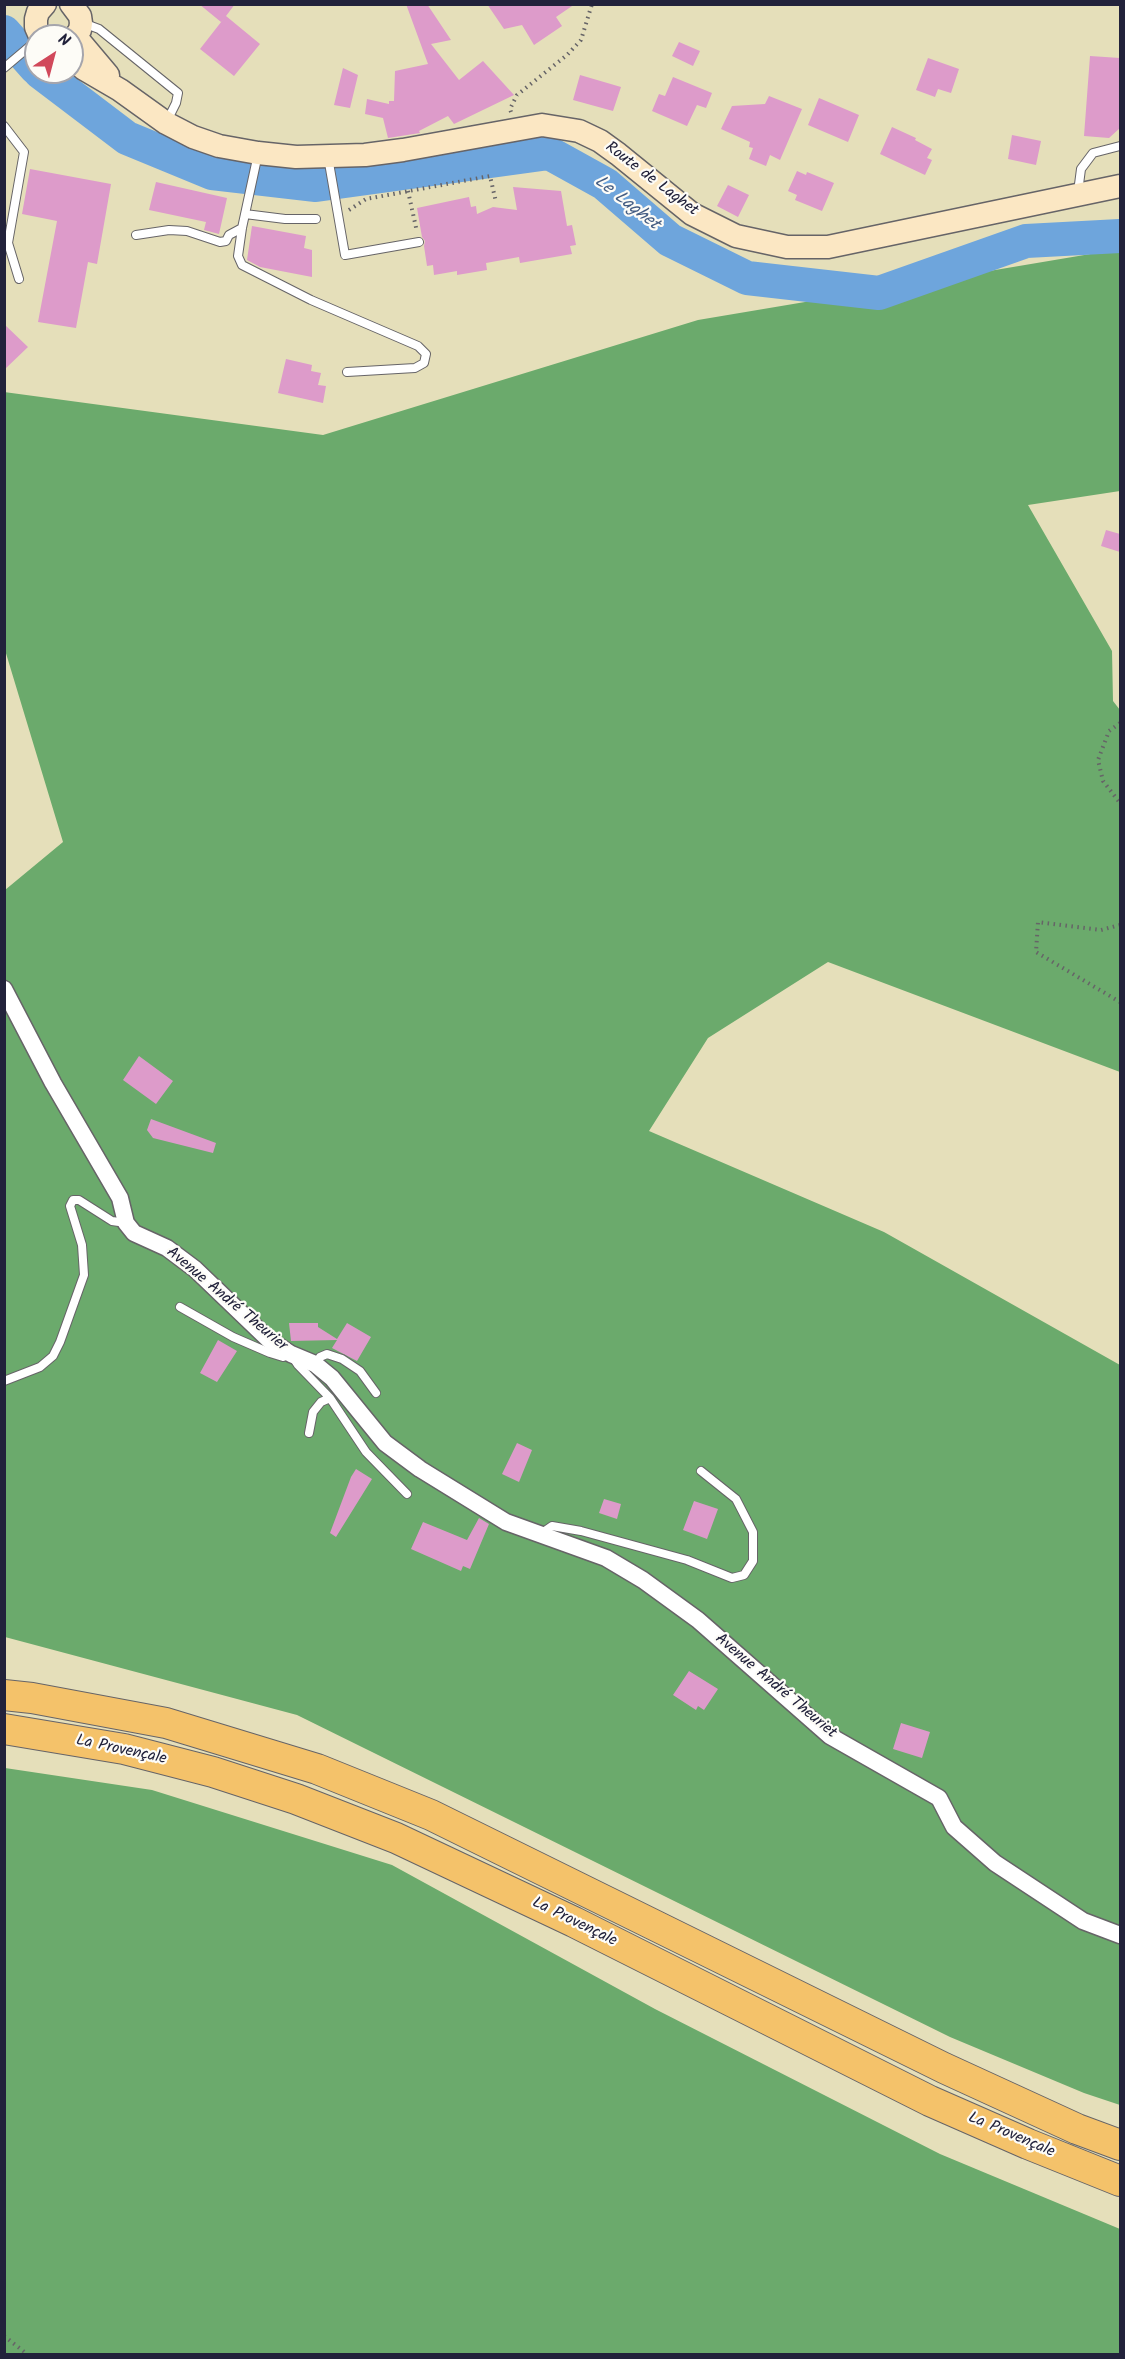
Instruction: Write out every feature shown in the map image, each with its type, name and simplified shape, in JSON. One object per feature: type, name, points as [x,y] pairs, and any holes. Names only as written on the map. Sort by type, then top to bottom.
[{"type":"highway","name":"La Provençale","points":[[4,1695],[32,1698],[166,1723],[316,1769],[390,1798],[431,1815],[944,2068],[1077,2129],[1120,2145]]},
{"type":"highway","name":"La Provençale","points":[[4,1729],[124,1749],[213,1772],[296,1799],[396,1838],[574,1922],[930,2101],[1120,2181]]},
{"type":"main road","points":[[19,4],[28,24]]},
{"type":"main road","points":[[37,24],[38,12],[45,4]]},
{"type":"main road","name":"Route de Laghet","points":[[84,38],[120,90],[166,123],[193,137],[257,159],[328,162],[542,125],[561,127],[579,131],[600,141],[692,214],[736,236],[787,247],[828,247],[1120,186]]},
{"type":"street","points":[[4,988],[53,1083],[120,1198],[126,1223]]},
{"type":"street","name":"Avenue André Theurier","points":[[126,1223],[134,1233],[167,1248],[195,1269],[269,1340],[291,1354],[315,1364],[332,1378],[385,1443],[420,1469],[506,1522],[538,1535],[570,1544]]},
{"type":"street","name":"Avenue André Theuriet","points":[[570,1544],[606,1558],[643,1581],[698,1620],[830,1736],[939,1798],[954,1827],[995,1863],[1083,1921],[1120,1935]]},
{"type":"lane","points":[[84,27],[99,29],[178,93],[176,104],[166,123]]},
{"type":"lane","points":[[4,68],[24,49]]},
{"type":"lane","points":[[4,126],[24,152],[8,243],[19,279]]},
{"type":"lane","points":[[1077,194],[1081,169],[1093,153],[1120,146]]},
{"type":"lane","points":[[257,159],[238,256],[242,265],[300,295],[418,346],[426,354],[424,363],[415,368],[347,372]]},
{"type":"lane","points":[[328,162],[345,255],[419,242]]},
{"type":"lane","points":[[246,214],[285,219],[316,219]]},
{"type":"lane","points":[[136,235],[169,230],[187,231],[220,242],[226,241],[229,235],[242,228]]},
{"type":"lane","points":[[4,1381],[40,1367],[53,1356],[60,1342],[84,1275],[82,1245],[70,1206],[73,1200],[79,1200],[112,1221],[126,1223]]},
{"type":"lane","points":[[180,1307],[270,1353],[283,1357],[291,1354],[298,1365],[330,1398],[366,1452],[407,1494]]},
{"type":"lane","points":[[315,1364],[320,1357],[327,1354],[342,1359],[360,1371],[376,1393]]},
{"type":"lane","points":[[309,1433],[313,1412],[321,1402],[330,1398]]},
{"type":"lane","points":[[538,1535],[552,1526],[581,1531],[687,1560],[732,1578],[744,1575],[753,1561],[753,1532],[736,1499],[701,1471]]},
{"type":"path","points":[[517,95],[567,55],[581,40],[591,4]]},
{"type":"path","points":[[339,217],[366,199],[490,176],[496,202]]},
{"type":"path","points":[[408,191],[419,242]]},
{"type":"path","points":[[1120,723],[1109,731],[1098,760],[1103,781],[1120,803]]},
{"type":"path","points":[[1120,925],[1101,930],[1038,922],[1036,952],[1120,1002]]},
{"type":"path","points":[[4,2336],[27,2355]]},
{"type":"green space","points":[[1120,249],[1120,491],[1028,505],[1112,651],[1113,701],[1120,710],[1120,1072],[828,962],[708,1038],[649,1131],[884,1232],[1120,1365],[1120,2105],[1084,2093],[950,2037],[297,1715],[5,1637],[5,890],[63,842],[5,650],[4,392],[323,435],[698,320]]},
{"type":"green space","points":[[5,1768],[152,1790],[392,1865],[655,2009],[940,2154],[1120,2229],[1120,2354],[5,2354]]},
{"type":"building","points":[[199,4],[235,4],[226,16],[260,44],[234,76],[200,49],[225,17],[221,22]]},
{"type":"building","points":[[406,4],[427,4],[451,40],[431,44],[459,80],[483,61],[514,95],[454,124],[448,116],[419,131],[420,133],[388,138],[383,118],[365,114],[367,99],[389,104],[389,101],[394,101],[395,71],[428,64]]},
{"type":"building","points":[[487,4],[575,4],[556,17],[562,26],[534,45],[522,25],[504,29]]},
{"type":"building","points":[[679,42],[700,51],[693,66],[672,56]]},
{"type":"building","points":[[1090,56],[1120,58],[1120,128],[1109,138],[1084,136]]},
{"type":"building","points":[[928,58],[959,69],[951,93],[938,89],[935,97],[916,90]]},
{"type":"building","points":[[343,68],[358,75],[350,108],[334,105]]},
{"type":"building","points":[[580,75],[621,87],[613,111],[573,100]]},
{"type":"building","points":[[673,77],[712,93],[706,108],[697,105],[687,126],[652,111],[659,94],[665,96]]},
{"type":"building","points":[[769,96],[802,109],[780,160],[770,155],[766,166],[749,159],[753,148],[749,147],[750,142],[721,129],[732,106],[765,104]]},
{"type":"building","points":[[819,98],[859,115],[848,142],[808,125]]},
{"type":"building","points":[[892,127],[916,138],[915,140],[932,149],[927,158],[932,160],[925,175],[880,154]]},
{"type":"building","points":[[1012,135],[1041,141],[1036,165],[1008,159]]},
{"type":"building","points":[[30,169],[111,184],[97,264],[88,262],[76,328],[38,322],[57,221],[22,214]]},
{"type":"building","points":[[797,171],[806,175],[807,172],[834,183],[822,211],[795,200],[797,195],[788,191]]},
{"type":"building","points":[[156,182],[227,198],[219,234],[204,230],[206,222],[149,210]]},
{"type":"building","points":[[728,185],[749,195],[738,217],[717,206]]},
{"type":"building","points":[[513,187],[561,191],[567,226],[572,225],[576,245],[570,246],[572,254],[520,263],[519,257],[486,263],[487,270],[457,275],[457,271],[434,275],[433,265],[427,266],[425,241],[422,237],[417,208],[469,197],[471,207],[476,206],[477,214],[493,207],[517,210]]},
{"type":"building","points":[[252,226],[306,236],[304,248],[312,250],[312,277],[260,267],[247,260]]},
{"type":"building","points":[[4,324],[28,347],[4,370]]},
{"type":"building","points":[[286,359],[312,365],[311,371],[321,373],[318,385],[326,386],[323,403],[278,393]]},
{"type":"building","points":[[1106,530],[1120,534],[1120,552],[1101,546]]},
{"type":"building","points":[[139,1056],[173,1081],[156,1104],[123,1080]]},
{"type":"building","points":[[151,1119],[216,1143],[213,1153],[153,1138],[147,1130]]},
{"type":"building","points":[[289,1323],[318,1323],[318,1327],[337,1339],[347,1323],[371,1337],[357,1361],[332,1348],[337,1340],[291,1341]]},
{"type":"building","points":[[218,1340],[237,1351],[217,1382],[200,1373]]},
{"type":"building","points":[[517,1443],[532,1450],[519,1482],[502,1474]]},
{"type":"building","points":[[356,1469],[372,1479],[336,1537],[330,1533]]},
{"type":"building","points":[[604,1499],[621,1504],[617,1519],[599,1513]]},
{"type":"building","points":[[694,1501],[718,1509],[707,1539],[683,1530]]},
{"type":"building","points":[[479,1518],[489,1524],[470,1569],[463,1566],[461,1571],[411,1549],[423,1522],[467,1540]]},
{"type":"building","points":[[689,1671],[718,1689],[704,1710],[698,1706],[696,1710],[673,1695]]},
{"type":"building","points":[[901,1723],[930,1732],[922,1758],[893,1749]]},
{"type":"waterway","name":"Le Laghet","points":[[4,32],[24,54]]},
{"type":"waterway","name":"Le Laghet","points":[[56,84],[127,138],[212,173],[316,185],[549,153],[605,184],[670,240],[747,278],[879,293],[1026,241],[1120,236]]}]
